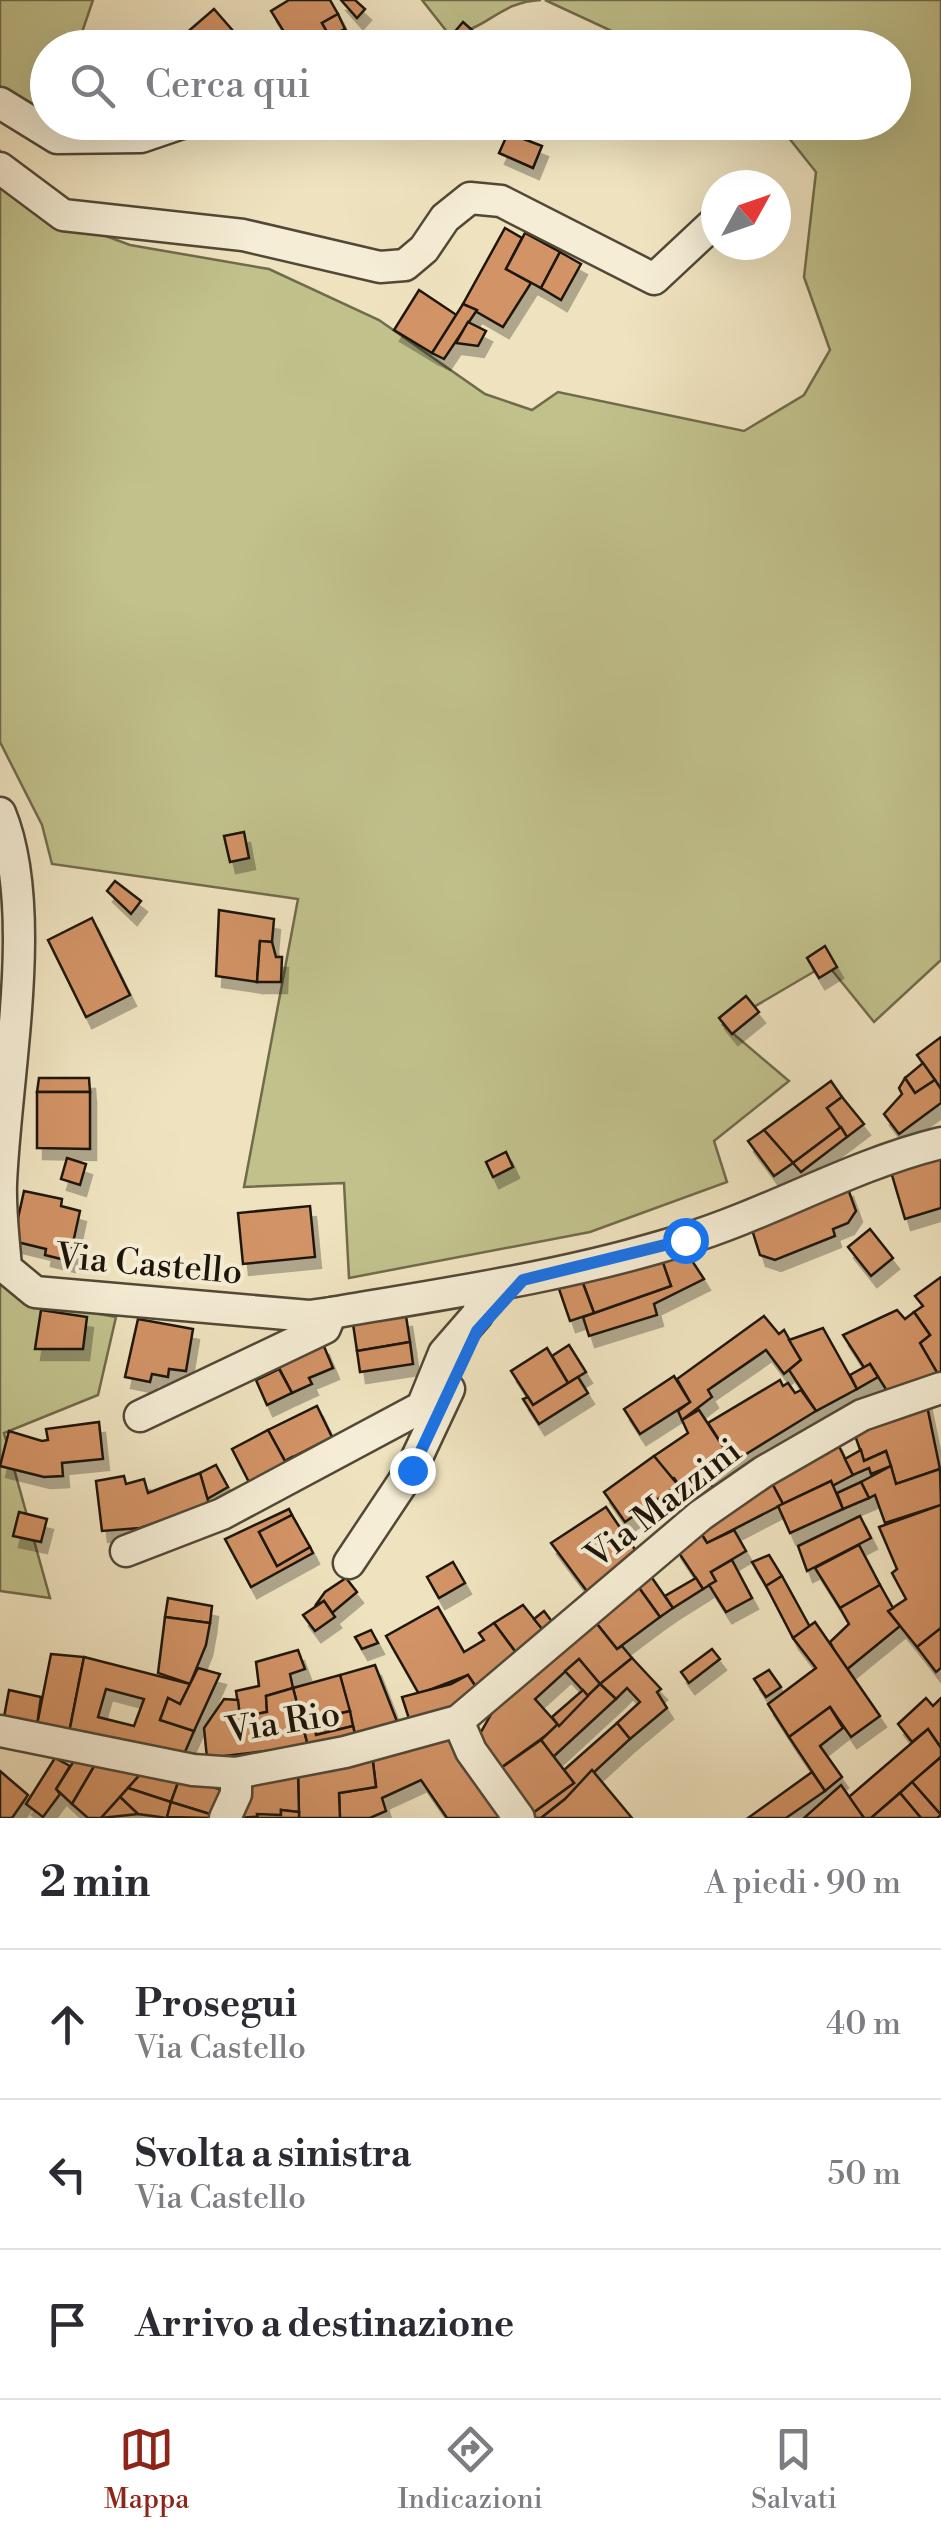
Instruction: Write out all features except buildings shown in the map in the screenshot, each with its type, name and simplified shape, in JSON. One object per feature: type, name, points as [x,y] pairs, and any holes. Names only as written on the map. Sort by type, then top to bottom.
[{"type":"street","points":[[0,103],[30,121]]},
{"type":"street","points":[[0,168],[62,215],[242,236],[380,267],[406,264],[424,249],[445,218],[470,198],[501,201],[654,279],[701,235]]},
{"type":"street","name":"Via Castello","points":[[0,813],[12,842],[18,909],[1,1187],[6,1268],[35,1292],[152,1306],[308,1316],[330,1313],[523,1280],[685,1240],[897,1154],[941,1143]]},
{"type":"street","points":[[349,1563],[412,1470],[477,1331],[523,1280]]},
{"type":"street","points":[[126,1551],[222,1514],[422,1408],[444,1353],[478,1315],[487,1287]]},
{"type":"street","points":[[140,1416],[325,1328],[330,1313]]},
{"type":"street","name":"Via Mazzini","points":[[458,1721],[701,1515],[850,1420],[941,1388]]},
{"type":"street","points":[[458,1721],[471,1751],[519,1818]]},
{"type":"street","name":"Via Rio","points":[[6,1742],[236,1773],[345,1752],[458,1721]]},
{"type":"street","points":[[225,1818],[236,1794],[236,1773]]},
{"type":"green space","points":[[0,0],[93,0],[83,30],[30,30],[30,121],[0,118]]},
{"type":"green space","points":[[422,0],[541,0],[513,6],[467,30],[446,30]]},
{"type":"green space","points":[[545,0],[941,0],[941,960],[874,1022],[827,964],[723,1025],[789,1081],[714,1141],[727,1182],[590,1232],[349,1278],[344,1183],[244,1187],[298,899],[52,864],[42,825],[0,742],[0,151],[52,216],[130,245],[269,269],[379,320],[485,394],[532,410],[558,392],[744,431],[804,395],[830,350],[804,277],[816,172],[791,140],[911,140],[911,30],[609,30]]},
{"type":"green space","points":[[0,1243],[67,1308],[116,1317],[98,1395],[4,1433],[50,1598],[0,1591]]},
{"type":"route","points":[[412,1470],[477,1331],[523,1280],[685,1240]]}]
